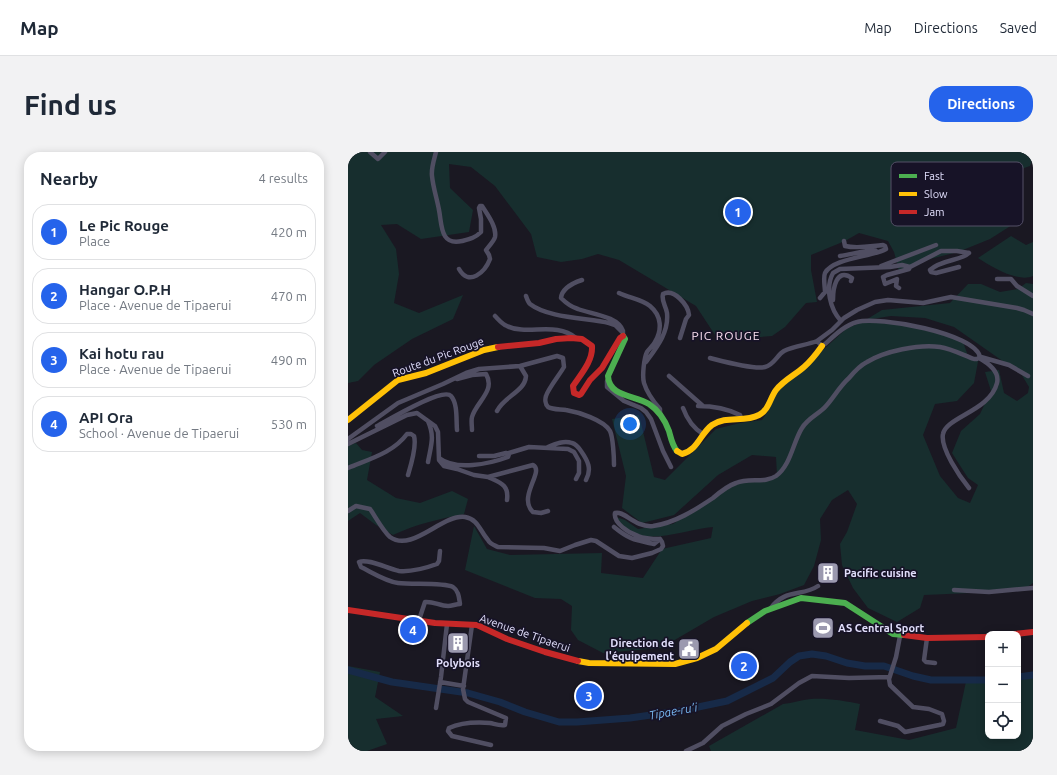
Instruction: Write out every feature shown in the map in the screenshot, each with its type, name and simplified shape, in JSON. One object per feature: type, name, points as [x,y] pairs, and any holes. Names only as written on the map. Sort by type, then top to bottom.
[{"type":"street","points":[[370,152],[378,159],[385,152]]},
{"type":"street","points":[[436,152],[432,168],[432,176],[442,233],[448,240],[455,242],[476,237],[481,232],[480,206],[482,206],[489,218],[495,232],[495,238],[486,250],[490,259],[485,268],[473,277],[468,278],[464,276],[459,269]]},
{"type":"street","points":[[820,298],[825,292],[824,277],[826,272],[834,266],[842,262],[886,249],[885,246],[860,248],[845,246],[844,241]]},
{"type":"street","points":[[877,268],[936,245]]},
{"type":"street","points":[[840,256],[872,250],[877,252]]},
{"type":"street","points":[[899,288],[896,286],[897,280],[885,284],[883,278],[909,269],[910,267],[941,251],[970,253],[966,256],[941,263],[930,270],[931,272],[936,273],[959,267]]},
{"type":"street","points":[[829,289],[831,276],[836,270],[902,265],[910,267]]},
{"type":"street","points":[[826,272],[828,272],[827,282],[834,312],[841,321]]},
{"type":"street","points":[[833,306],[835,286],[838,278],[842,275],[848,276],[852,278],[850,281]]},
{"type":"street","points":[[997,279],[1011,279],[1017,286],[1033,296]]},
{"type":"street","points":[[582,280],[574,282],[569,286],[562,293],[561,298],[577,309],[593,313],[620,324],[625,339],[607,381],[607,387],[624,401],[641,408],[646,412],[651,419],[663,451],[671,467]]},
{"type":"street","points":[[645,364],[659,343],[666,327],[667,312],[662,297],[662,294],[666,292],[679,298],[689,312],[680,338]]},
{"type":"street","points":[[619,293],[638,299],[651,307],[656,313],[660,324],[659,333],[647,353],[643,371],[644,382],[650,397],[660,409],[660,413]]},
{"type":"street","points":[[526,296],[529,304],[541,310],[558,315],[615,325],[623,335]]},
{"type":"street","points":[[607,381],[619,392],[647,402],[660,413],[668,426],[672,444],[678,452],[682,454],[690,452],[711,426],[723,420],[758,416],[764,411],[774,393],[782,384],[804,368],[819,344],[841,321],[857,310],[874,302],[888,300],[923,303],[945,297],[951,297],[1017,308],[1033,314]]},
{"type":"street","points":[[495,316],[502,323],[514,329],[556,330],[571,334],[576,338],[582,339],[589,343],[592,349],[588,363],[573,386],[574,393],[579,395],[583,393],[590,380],[602,368],[623,335]]},
{"type":"street","points":[[710,358],[755,367],[765,367],[772,364],[782,352],[789,348],[819,344],[855,322],[864,320],[887,321],[934,330],[950,335],[976,350],[980,354],[979,358]]},
{"type":"street","name":"Route du Pic Rouge","points":[[348,420],[388,387],[404,378],[426,373],[478,352],[495,347],[539,343],[556,339],[576,338]]},
{"type":"street","points":[[660,540],[638,536],[629,532],[617,521],[615,518],[615,512],[621,513],[634,523],[654,526],[676,519],[692,511],[729,486],[738,482],[743,480],[768,479],[776,476],[780,473],[787,461],[802,428],[808,420],[826,406],[848,378],[867,362],[903,349],[927,346],[941,347],[974,359],[979,358],[1009,366],[1028,376]]},
{"type":"street","points":[[348,438],[398,403],[466,373],[479,369],[520,366],[557,356],[563,358],[564,367],[547,392],[545,401],[547,405],[549,408],[582,414],[601,423],[610,431],[614,465]]},
{"type":"street","points":[[969,488],[949,460],[942,437],[947,426],[985,402],[997,385],[997,372],[989,364],[979,358]]},
{"type":"street","points":[[497,411],[504,400],[522,388],[525,383],[526,376],[520,366]]},
{"type":"street","points":[[443,384],[472,375],[484,374],[487,376],[489,389],[472,417],[472,430]]},
{"type":"street","points":[[669,376],[701,406],[718,408],[736,413],[740,415],[741,418]]},
{"type":"street","points":[[366,434],[377,426],[411,407],[441,395],[448,394],[452,397],[457,430]]},
{"type":"street","points":[[683,408],[689,422],[703,434]]},
{"type":"street","points":[[348,444],[407,415],[417,414],[437,428],[438,458],[444,466],[474,475],[488,477],[533,465],[536,466],[537,473],[529,494],[528,505],[533,512],[541,513],[548,511]]},
{"type":"street","points":[[427,420],[432,429],[433,438],[428,462]]},
{"type":"street","points":[[348,468],[384,453],[402,441],[407,434],[410,434],[414,436],[415,440],[411,466],[408,474]]},
{"type":"street","points":[[546,448],[562,442],[572,443],[578,447],[589,464],[589,472],[586,480]]},
{"type":"street","points":[[479,456],[487,457],[509,453],[529,447],[568,449],[574,452],[580,465],[576,480]]},
{"type":"street","points":[[438,458],[447,463],[472,465],[502,459],[508,457],[509,453]]},
{"type":"street","points":[[488,477],[506,488],[508,492],[507,500]]},
{"type":"street","points":[[348,511],[356,506],[370,509],[389,536],[401,540],[411,539],[449,521],[463,517],[474,520],[491,544],[498,546],[544,548],[560,551],[575,544],[591,540],[596,541],[619,556],[632,558],[658,551],[661,549],[663,544],[660,540]]},
{"type":"street","points":[[614,527],[624,535],[634,540],[654,544],[660,540]]},
{"type":"street","points":[[419,620],[425,602],[448,606],[460,604],[459,594],[455,589],[447,586],[406,584],[391,581],[361,567],[359,562],[366,561],[387,568],[406,571],[436,564],[439,561],[440,551]]},
{"type":"street","points":[[770,609],[783,597],[814,589],[818,586]]},
{"type":"street","points":[[954,590],[989,592],[1033,588]]},
{"type":"street","name":"Avenue de Tipaerui","points":[[348,610],[447,624],[482,627],[507,639],[544,652],[577,661],[595,663],[675,664],[701,656],[716,649],[750,620],[770,609],[801,598],[845,603],[885,630],[900,636],[927,638],[985,637]]},
{"type":"street","points":[[436,708],[447,624]]},
{"type":"street","points":[[472,625],[464,690],[465,699],[468,702],[506,718],[506,723],[505,725],[501,726],[490,723],[463,723],[449,728],[449,733],[452,736],[491,745]]},
{"type":"street","points":[[1021,633],[1033,632]]},
{"type":"street","points":[[880,721],[898,726],[905,732],[939,726],[943,724],[944,721],[942,714],[929,709],[913,708],[910,706],[890,685],[890,675],[894,666],[900,636]]},
{"type":"street","points":[[927,638],[924,660],[935,664]]},
{"type":"street","points":[[686,751],[703,743],[722,726],[771,704],[812,676],[850,678],[890,675]]},
{"type":"street","points":[[440,684],[464,690]]},
{"type":"green space","points":[[348,152],[1033,152],[1033,159],[1030,166],[1023,168],[1023,162],[891,162],[891,226],[1010,226],[990,239],[958,252],[922,261],[899,271],[894,252],[888,241],[859,233],[845,241],[811,255],[811,270],[817,302],[806,303],[785,327],[772,336],[734,339],[715,335],[696,306],[619,260],[598,254],[582,259],[561,262],[537,257],[531,234],[495,186],[471,167],[449,164],[450,188],[473,210],[469,232],[421,239],[397,224],[381,225],[396,249],[399,274],[394,303],[419,313],[463,295],[453,319],[412,339],[374,365],[358,381],[348,383]]},
{"type":"green space","points":[[1011,236],[1026,245],[1033,242],[1033,276],[1027,278],[1004,273],[978,258]]},
{"type":"green space","points":[[1026,283],[1033,284],[1033,583],[1026,588],[993,592],[924,595],[920,608],[897,622],[868,608],[853,588],[842,565],[840,544],[847,532],[857,504],[848,490],[832,500],[820,519],[821,540],[814,566],[804,585],[780,594],[752,601],[714,617],[661,648],[603,653],[578,640],[571,630],[572,606],[561,599],[535,598],[465,570],[474,526],[487,549],[510,555],[602,553],[601,573],[643,578],[662,549],[711,538],[713,527],[668,535],[645,536],[635,534],[626,529],[616,517],[625,520],[638,529],[673,524],[719,493],[746,480],[772,478],[777,475],[776,457],[752,455],[718,475],[674,515],[642,523],[622,508],[626,476],[612,419],[639,415],[654,477],[665,480],[716,429],[740,423],[762,420],[770,408],[776,393],[846,329],[866,320],[882,310],[950,303],[968,284],[981,284],[1000,292],[1018,289]],"holes":[[[891,316],[925,318],[954,327],[1020,372],[1029,387],[1028,393],[1017,401],[1004,393],[999,370],[985,372],[991,391],[980,414],[961,431],[952,453],[968,478],[978,485],[970,503],[958,498],[940,476],[923,435],[935,404],[957,401],[974,383],[980,351],[976,358],[968,356],[962,339],[912,327],[866,320]]]},
{"type":"green space","points":[[356,443],[362,450],[372,452],[367,480],[396,498],[420,503],[452,491],[468,499],[464,514],[419,525],[393,535],[360,513],[348,521],[348,446]]},
{"type":"green space","points":[[348,666],[380,672],[375,697],[403,716],[376,719],[387,744],[367,751],[348,751]]},
{"type":"green space","points":[[1033,674],[1033,751],[711,751],[709,746],[783,704],[811,699],[830,699],[860,704],[855,730],[909,740],[956,728],[967,677],[985,677],[985,739],[1021,739],[1021,676]]},
{"type":"waterway","name":"Tipae-ru’i","points":[[348,670],[392,682],[468,693],[559,722],[630,718],[679,711],[727,701],[773,678],[790,662],[799,656],[812,654],[826,656],[847,663],[865,666],[884,666],[913,676],[931,680],[985,680]]},
{"type":"waterway","name":"Tipae-ru’i","points":[[1021,677],[1033,675]]},
{"type":"traffic: fast","points":[[623,336],[625,339],[608,376],[609,383],[618,392],[643,401],[655,409],[665,423],[677,451]]},
{"type":"traffic: fast","points":[[747,623],[765,611],[801,598],[845,603],[893,634],[904,635]]},
{"type":"traffic: slow","points":[[677,451],[682,454],[692,449],[708,429],[717,422],[723,420],[747,419],[762,413],[779,386],[807,365],[822,346]]},
{"type":"traffic: slow","points":[[348,420],[398,380],[426,373],[484,350],[498,347]]},
{"type":"traffic: slow","points":[[578,661],[589,663],[675,664],[697,658],[716,649],[747,623]]},
{"type":"traffic: jam","points":[[498,347],[539,343],[556,339],[582,339],[592,346],[592,352],[589,362],[573,386],[574,393],[579,395],[590,380],[602,368],[620,338],[623,336]]},
{"type":"traffic: jam","points":[[348,610],[435,623],[477,625],[507,639],[578,661]]},
{"type":"traffic: jam","points":[[1021,633],[1033,632]]},
{"type":"traffic: jam","points":[[904,635],[927,638],[985,637]]},
{"type":"place","name":"Le Pic Rouge","points":[[738,212]]},
{"type":"place","name":"Pacific cuisine","points":[[828,573]]},
{"type":"place","name":"AS Central Sport","points":[[823,628]]},
{"type":"place","name":"API Ora","points":[[413,630]]},
{"type":"place","name":"Polybois","points":[[458,643]]},
{"type":"place","name":"Direction de l'équipement","points":[[689,649]]},
{"type":"place","name":"Hangar O.P.H","points":[[744,666]]},
{"type":"place","name":"Kai hotu rau","points":[[589,696]]},
{"type":"district","name":"PIC ROUGE","points":[[726,335]]}]
